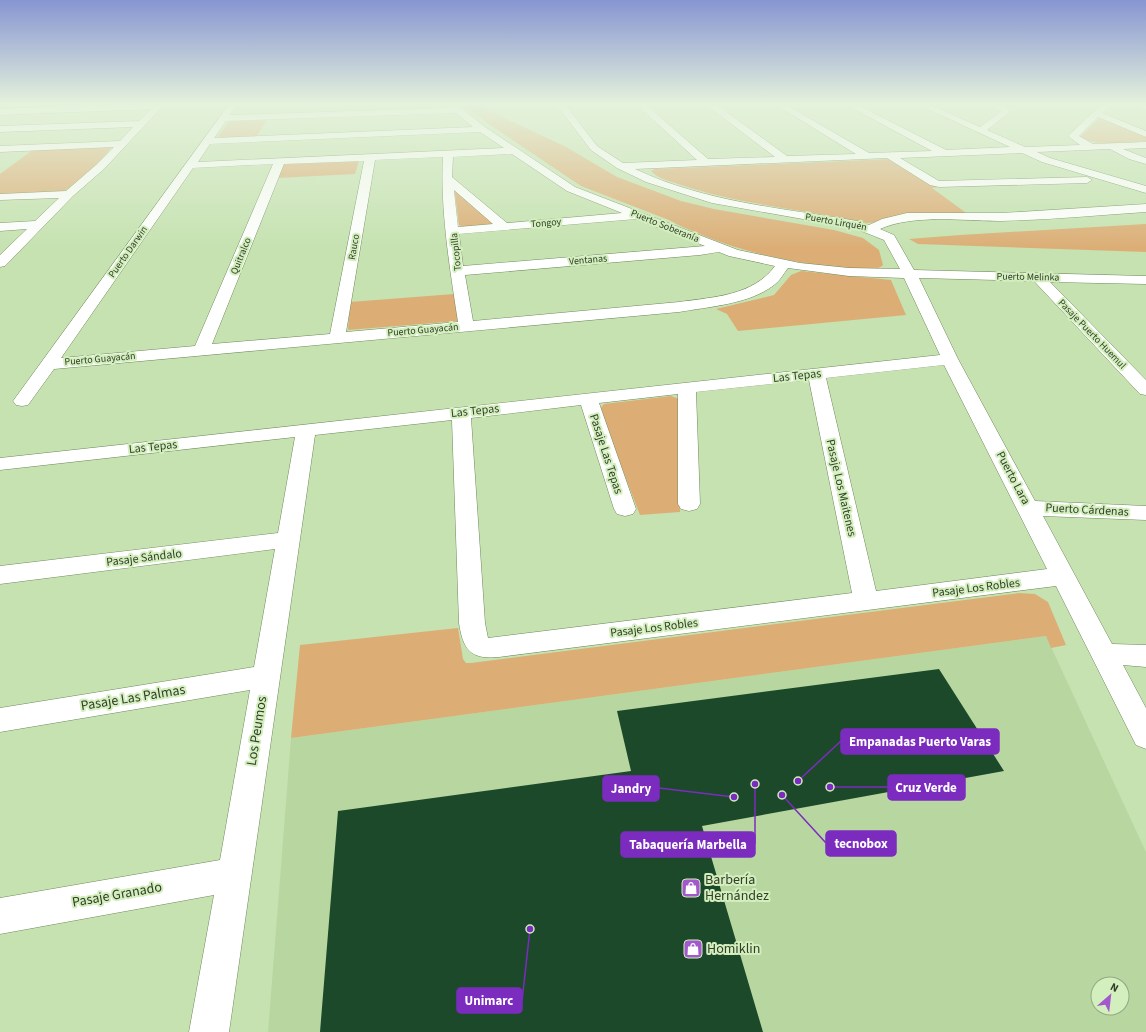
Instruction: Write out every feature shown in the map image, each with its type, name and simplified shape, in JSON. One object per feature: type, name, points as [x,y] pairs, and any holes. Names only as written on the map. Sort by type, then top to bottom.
[{"type":"street","points":[[0,263],[37,225],[115,151]]},
{"type":"street","name":"Puerto Darwin","points":[[22,402],[200,151]]},
{"type":"street","points":[[190,165],[510,151]]},
{"type":"street","name":"Puerto Soberanía","points":[[514,151],[571,189],[718,248],[784,264],[849,272],[910,275]]},
{"type":"street","name":"Puerto Lirquén","points":[[599,151],[621,166],[664,186],[706,198],[857,225],[870,229],[886,222],[907,217],[1002,217],[1146,208]]},
{"type":"street","points":[[693,151],[705,162]]},
{"type":"street","points":[[773,151],[784,159]]},
{"type":"street","points":[[858,151],[866,156]]},
{"type":"street","points":[[621,166],[991,151]]},
{"type":"street","points":[[1024,151],[1057,164],[1146,190]]},
{"type":"street","points":[[1120,151],[1146,161]]},
{"type":"street","name":"Tocopilla","points":[[448,154],[447,178],[454,231],[457,271],[466,326]]},
{"type":"street","points":[[888,155],[934,183],[939,184],[1107,179]]},
{"type":"street","name":"Rauco","points":[[337,337],[370,157]]},
{"type":"street","name":"Quitralco","points":[[201,350],[280,162]]},
{"type":"street","points":[[447,178],[504,227]]},
{"type":"street","points":[[0,197],[69,194]]},
{"type":"street","name":"Tongoy","points":[[454,231],[638,216]]},
{"type":"street","points":[[0,227],[37,225]]},
{"type":"street","name":"Puerto Lara","points":[[870,229],[889,238],[910,275],[950,359],[1146,736]]},
{"type":"street","name":"Ventanas","points":[[457,271],[700,251],[718,248]]},
{"type":"street","name":"Puerto Guayacán","points":[[49,364],[679,307],[757,290],[768,283],[784,264]]},
{"type":"street","name":"Puerto Melinka","points":[[910,275],[1146,280]]},
{"type":"street","name":"Pasaje Puerto Huemul","points":[[1038,277],[1146,390]]},
{"type":"street","name":"Las Tepas","points":[[0,464],[950,359]]},
{"type":"street","name":"Pasaje Los Maitenes","points":[[816,374],[866,601]]},
{"type":"street","points":[[687,388],[689,504]]},
{"type":"street","name":"Pasaje Las Tepas","points":[[588,399],[625,510]]},
{"type":"street","name":"Pasaje Los Robles","points":[[461,413],[472,623],[474,642],[480,647],[489,648],[508,646],[1064,576]]},
{"type":"street","name":"Los Peumos","points":[[209,1032],[306,430]]},
{"type":"street","name":"Puerto Cárdenas","points":[[1028,508],[1146,513]]},
{"type":"street","name":"Pasaje Sándalo","points":[[0,575],[288,540]]},
{"type":"street","points":[[1104,654],[1146,656]]},
{"type":"street","name":"Pasaje Las Palmas","points":[[0,720],[266,676]]},
{"type":"street","name":"Pasaje Granado","points":[[0,916],[234,874]]},
{"type":"shaded area","points":[[31,151],[109,151],[73,186],[59,193],[0,195],[0,174]]},
{"type":"shaded area","points":[[529,151],[573,151],[617,177],[681,201],[714,209],[834,230],[863,238],[879,250],[883,265],[875,269],[865,270],[772,257],[719,242],[669,220],[581,186]]},
{"type":"shaded area","points":[[893,159],[938,187],[932,188],[969,215],[867,223],[716,195],[656,176],[651,171],[655,169]]},
{"type":"shaded area","points":[[359,161],[355,174],[277,178],[282,165],[284,164]]},
{"type":"shaded area","points":[[454,187],[494,225],[464,227],[459,225]]},
{"type":"shaded area","points":[[1146,224],[1146,252],[918,244],[909,239],[960,235]]},
{"type":"shaded area","points":[[801,271],[891,280],[906,315],[738,331],[727,314],[716,309],[774,295],[791,275]]},
{"type":"shaded area","points":[[454,294],[459,321],[348,330],[350,302]]},
{"type":"shaded area","points":[[671,396],[679,399],[680,512],[640,515],[599,410],[604,404]]},
{"type":"shaded area","points":[[1019,593],[1035,594],[1048,602],[1066,645],[1051,648],[1046,636],[291,738],[300,645],[458,628],[463,659],[466,663],[471,663]]},
{"type":"shaded area","points":[[1046,636],[1146,852],[1146,1032],[268,1032],[291,738]]},
{"type":"building","points":[[939,669],[1004,771],[702,826],[763,1032],[320,1032],[338,811],[631,771],[617,711]]},
{"type":"place","name":"Empanadas Puerto Varas","points":[[798,781]]},
{"type":"place","name":"Tabaquería Marbella","points":[[755,784]]},
{"type":"place","name":"Cruz Verde","points":[[830,787]]},
{"type":"place","name":"tecnobox","points":[[782,795]]},
{"type":"place","name":"Jandry","points":[[734,797]]},
{"type":"place","name":"Barbería Hernández","points":[[691,888]]},
{"type":"place","name":"Unimarc","points":[[530,929]]},
{"type":"place","name":"Homiklin","points":[[693,949]]}]
